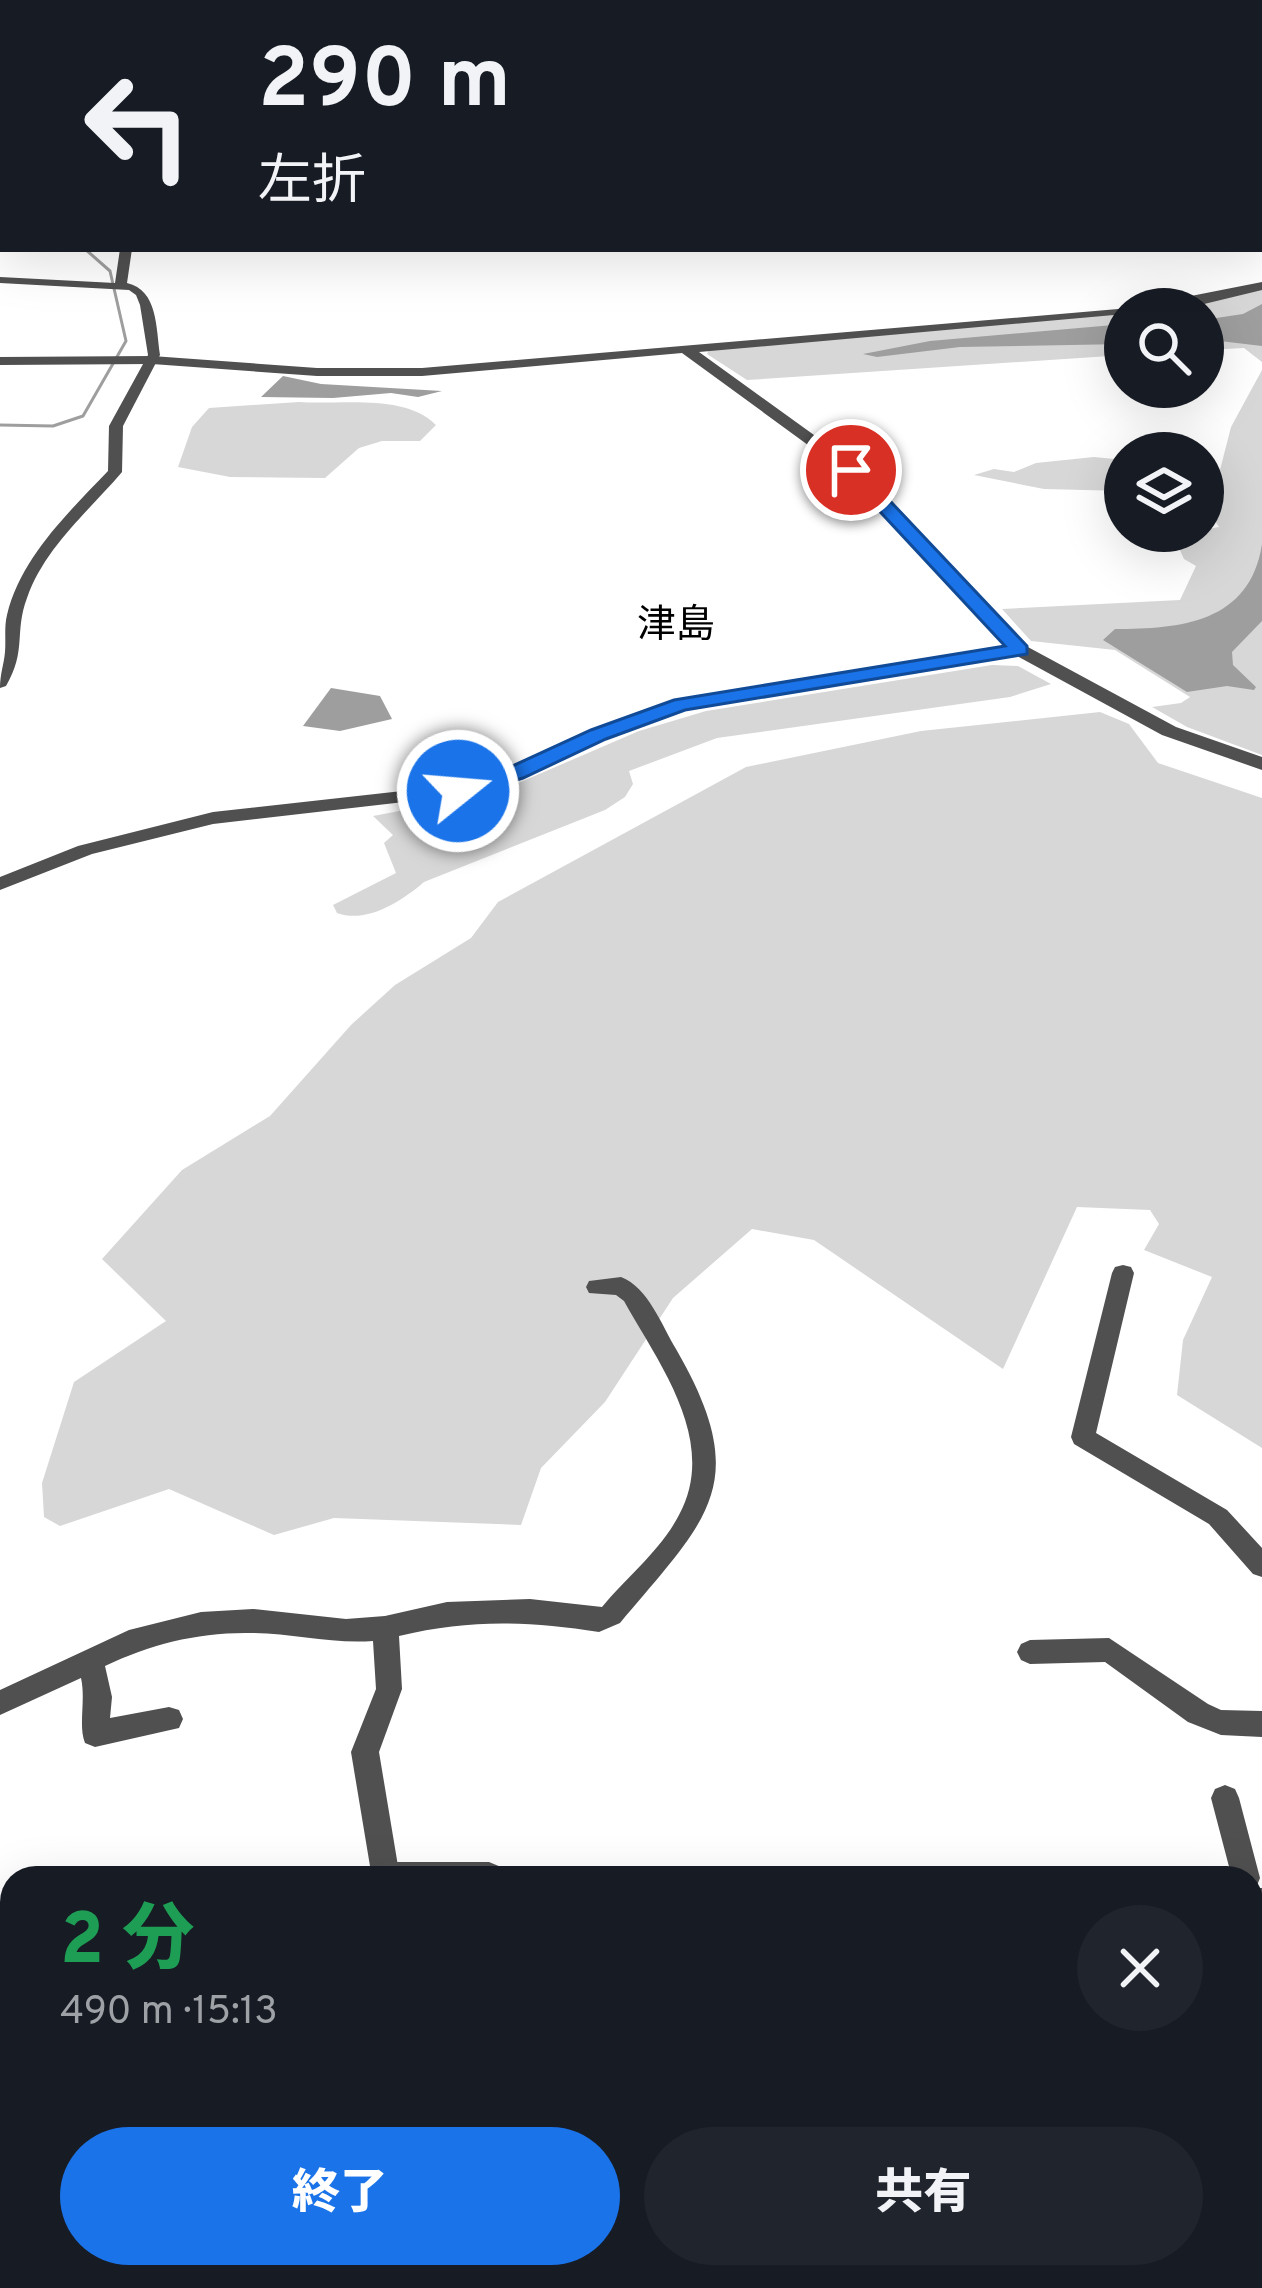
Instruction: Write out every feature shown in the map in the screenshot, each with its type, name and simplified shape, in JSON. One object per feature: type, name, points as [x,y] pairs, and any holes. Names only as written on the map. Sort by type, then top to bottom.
[{"type":"street","points":[[0,70],[0,90]]},
{"type":"street","points":[[121,284],[125,252]]},
{"type":"street","points":[[0,280],[121,284],[141,293],[152,360],[116,426],[115,472],[57,533],[21,593],[13,620],[13,658],[0,682]]},
{"type":"street","points":[[1224,296],[1262,286]]},
{"type":"street","points":[[0,361],[152,360],[362,374],[1104,312]]},
{"type":"street","points":[[684,348],[851,470],[1025,653],[1169,731],[1262,764]]},
{"type":"street","points":[[0,884],[85,850],[194,822],[458,791],[515,773],[598,734],[681,705],[1025,653]]},
{"type":"street","points":[[1123,1273],[1083,1438],[1218,1517],[1262,1565]]},
{"type":"street","points":[[0,1703],[138,1639],[200,1624],[385,1628],[447,1613],[530,1610],[598,1620],[611,1615],[692,1517],[709,1458],[704,1429],[632,1295],[621,1286],[597,1287]]},
{"type":"street","points":[[384,1866],[365,1752],[389,1689],[385,1628]]},
{"type":"street","points":[[1030,1652],[1109,1650],[1198,1713],[1221,1722],[1262,1724]]},
{"type":"street","points":[[90,1658],[99,1697],[94,1735],[170,1719]]},
{"type":"street","points":[[1225,1798],[1243,1866]]},
{"type":"shaded area","points":[[1262,289],[1262,362],[1244,348],[1224,349],[1224,298]]},
{"type":"shaded area","points":[[1262,304],[1262,346],[1224,341],[1224,317]]},
{"type":"shaded area","points":[[1104,315],[1104,356],[747,380],[707,354],[709,350]]},
{"type":"shaded area","points":[[1104,326],[1104,344],[863,354],[930,341]]},
{"type":"shaded area","points":[[1262,370],[1262,755],[1187,727],[1152,707],[1190,697],[1115,650],[1031,641],[1002,609],[1180,600],[1196,566],[1181,552],[1224,552],[1224,454],[1231,427]]},
{"type":"shaded area","points":[[283,376],[321,384],[442,391],[418,397],[391,393],[261,397]]},
{"type":"shaded area","points":[[299,402],[390,404],[423,415],[436,425],[420,441],[382,441],[359,448],[325,478],[230,477],[178,467],[192,427],[209,408]]},
{"type":"shaded area","points":[[1104,458],[1104,490],[1044,489],[974,475],[994,469],[1014,472],[1036,463]]},
{"type":"shaded area","points":[[1262,544],[1262,621],[1232,652],[1233,665],[1254,690],[1227,686],[1187,692],[1103,640],[1115,629],[1187,623],[1227,606],[1255,570]]},
{"type":"shaded area","points":[[992,665],[1018,666],[1051,684],[1010,697],[717,738],[629,771],[633,784],[625,797],[605,810],[424,882],[384,909],[348,916],[337,913],[333,905],[396,873],[384,843],[393,835],[373,816],[495,793],[639,731],[706,711]]},
{"type":"shaded area","points":[[331,688],[380,696],[392,719],[340,731],[303,726]]},
{"type":"shaded area","points":[[1100,712],[1129,724],[1158,763],[1262,798],[1262,1448],[1177,1395],[1183,1340],[1212,1277],[1144,1250],[1159,1224],[1150,1210],[1077,1207],[1003,1369],[814,1240],[752,1229],[673,1298],[605,1402],[541,1468],[521,1525],[334,1518],[274,1535],[169,1489],[60,1526],[44,1517],[42,1483],[74,1382],[166,1321],[102,1259],[182,1170],[270,1116],[351,1025],[395,985],[471,938],[498,902],[746,767],[921,731]]},
{"type":"waterway","points":[[0,425],[53,426],[83,416],[126,341],[110,271],[88,252]]},
{"type":"district","name":"津島","points":[[676,627]]},
{"type":"route","points":[[458,791],[515,773],[598,734],[681,705],[1020,650],[851,470]]}]
